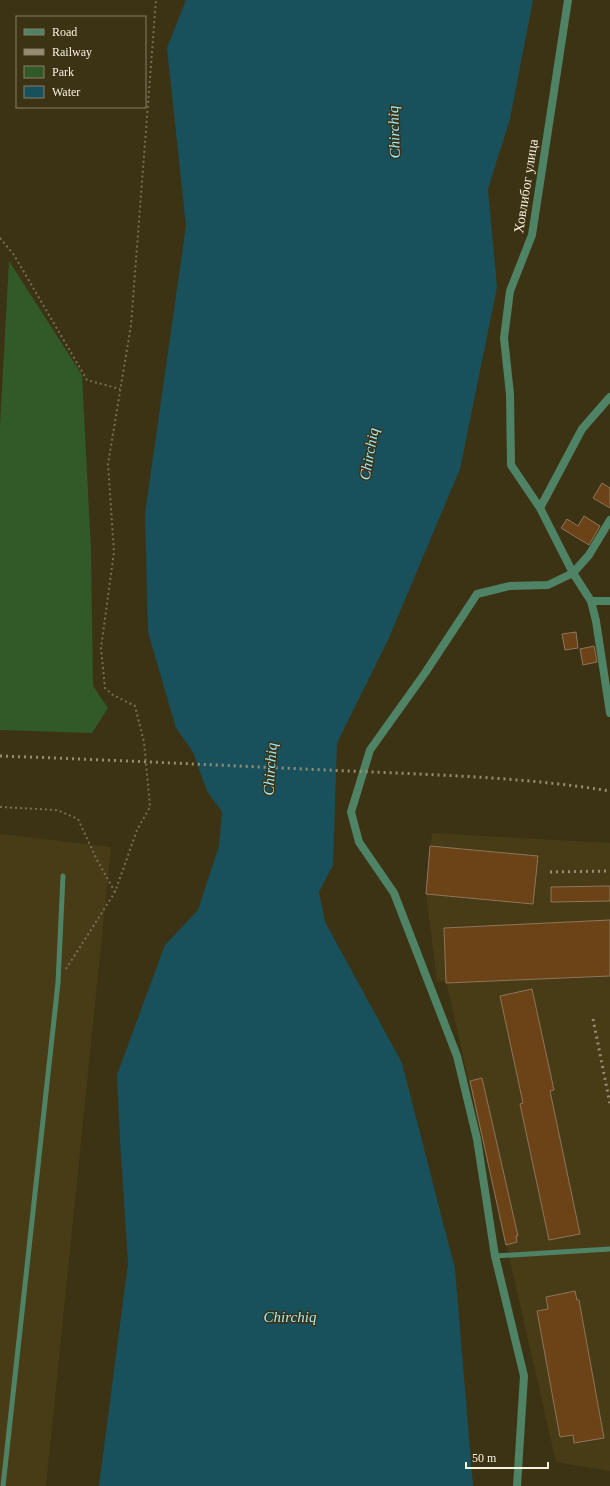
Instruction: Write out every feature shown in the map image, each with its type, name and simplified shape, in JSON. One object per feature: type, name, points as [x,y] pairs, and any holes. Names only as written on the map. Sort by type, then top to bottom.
[{"type":"street","name":"Ховлибог улица","points":[[568,0],[532,235],[510,291],[504,338],[510,394],[511,465],[540,508],[573,573],[590,601],[596,621],[610,713]]},
{"type":"street","points":[[540,508],[582,429],[610,397]]},
{"type":"street","points":[[517,1486],[524,1376],[495,1256],[477,1139],[457,1056],[394,893],[359,842],[351,812],[370,750],[477,594],[510,586],[548,585],[573,573],[589,555],[610,520]]},
{"type":"street","points":[[590,601],[610,601]]},
{"type":"lane","points":[[3,1486],[58,982],[62,876]]},
{"type":"lane","points":[[495,1256],[610,1249]]},
{"type":"path","points":[[58,982],[115,892],[136,830],[150,807],[144,742],[135,706],[113,695],[105,688],[100,648],[114,552],[108,464],[131,325],[156,0]]},
{"type":"path","points":[[0,238],[14,256],[87,380],[120,389]]},
{"type":"path","points":[[0,807],[57,810],[78,819],[97,860],[115,892]]},
{"type":"shaded area","points":[[432,833],[610,843],[610,1471],[556,1462],[446,981],[437,982],[426,894]]},
{"type":"shaded area","points":[[0,834],[111,847],[46,1486],[0,1486]]},
{"type":"green space","points":[[9,261],[82,375],[91,550],[93,686],[108,708],[92,733],[0,730],[0,425]]},
{"type":"water","name":"Chirchiq","points":[[186,0],[533,0],[510,119],[488,189],[497,287],[460,469],[388,640],[337,743],[333,865],[319,892],[325,922],[402,1063],[455,1269],[473,1486],[99,1486],[128,1263],[117,1075],[165,945],[198,910],[219,846],[222,812],[207,791],[193,752],[176,728],[148,632],[145,514],[186,226],[167,48]]},
{"type":"building","points":[[602,483],[610,488],[610,508],[593,498]]},
{"type":"building","points":[[584,516],[600,526],[589,545],[561,528],[567,519],[578,526]]},
{"type":"building","points":[[576,632],[578,648],[565,650],[562,634]]},
{"type":"building","points":[[594,646],[597,662],[583,665],[580,649]]},
{"type":"building","points":[[430,846],[538,856],[533,904],[426,894]]},
{"type":"building","points":[[610,886],[610,901],[551,902],[551,887]]},
{"type":"building","points":[[610,920],[610,976],[446,983],[444,928]]},
{"type":"building","points":[[532,989],[554,1090],[550,1091],[580,1234],[549,1240],[520,1104],[523,1103],[500,996]]},
{"type":"building","points":[[482,1078],[518,1236],[516,1236],[517,1242],[506,1245],[470,1081]]},
{"type":"building","points":[[575,1291],[577,1300],[579,1300],[604,1438],[574,1443],[573,1435],[560,1437],[537,1311],[548,1309],[546,1297]]},
{"type":"railway","points":[[0,756],[480,777],[578,786],[610,791]]},
{"type":"railway","points":[[550,872],[610,871]]},
{"type":"railway","points":[[593,1019],[610,1104]]}]
